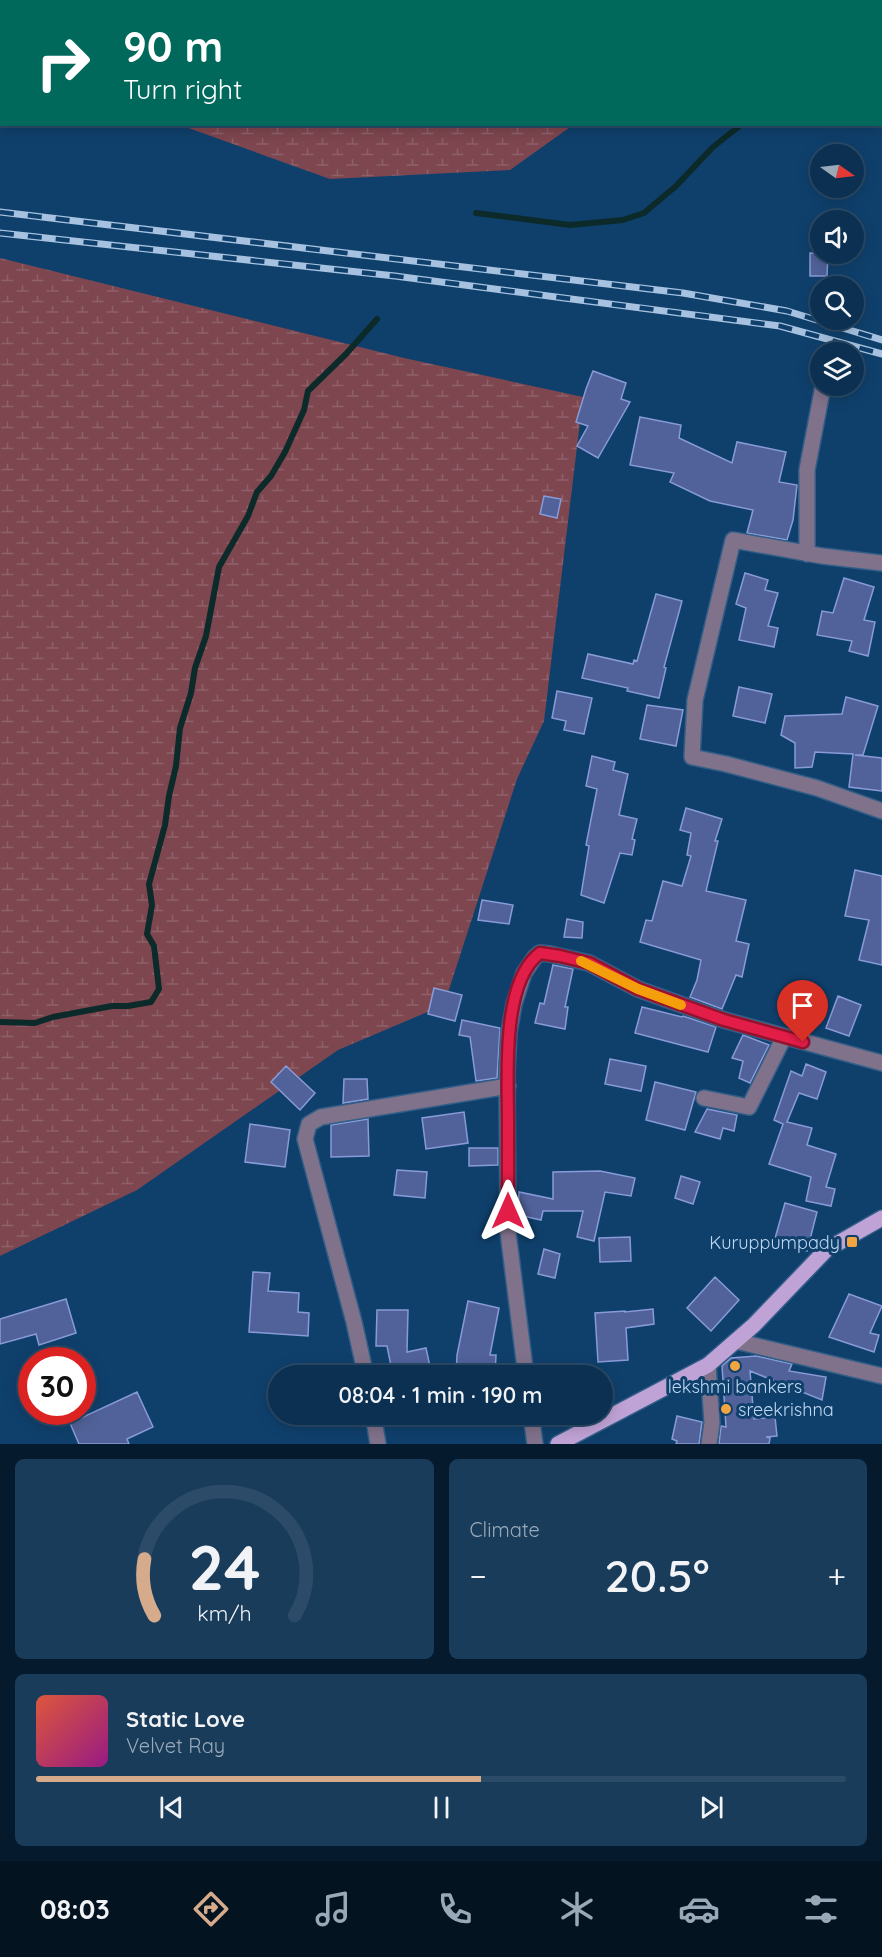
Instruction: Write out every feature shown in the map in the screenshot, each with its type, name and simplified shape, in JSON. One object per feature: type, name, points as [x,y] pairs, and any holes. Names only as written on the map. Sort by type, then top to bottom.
[{"type":"main road","points":[[558,1444],[708,1365],[754,1325],[826,1250],[882,1218]]},
{"type":"street","points":[[807,554],[807,470],[822,396]]},
{"type":"street","points":[[882,563],[807,554],[733,540],[695,700],[692,757],[827,791],[882,811]]},
{"type":"street","points":[[525,1365],[508,1232],[509,1041],[514,1004],[524,973],[535,957],[540,953],[589,963],[649,993],[724,1020],[882,1063]]},
{"type":"street","points":[[704,1098],[749,1107],[784,1037]]},
{"type":"street","points":[[364,1365],[305,1139],[309,1124],[321,1117],[508,1086]]},
{"type":"street","points":[[736,1341],[882,1376]]},
{"type":"street","points":[[708,1365],[712,1423],[710,1444]]},
{"type":"street","points":[[375,1425],[378,1444]]},
{"type":"street","points":[[532,1425],[535,1444]]},
{"type":"green space","points":[[183,126],[572,126],[510,170],[330,179]]},
{"type":"green space","points":[[0,258],[404,358],[583,397],[544,721],[517,779],[444,1005],[338,1050],[137,1190],[0,1256]]},
{"type":"building","points":[[810,264],[828,264],[827,276],[810,276]]},
{"type":"building","points":[[593,371],[626,383],[621,399],[630,402],[598,458],[577,446],[588,426],[576,422]]},
{"type":"building","points":[[640,417],[681,425],[679,438],[732,463],[737,442],[786,452],[779,482],[797,485],[793,520],[787,540],[747,533],[753,510],[710,501],[670,482],[674,473],[630,465]]},
{"type":"building","points":[[544,496],[561,499],[557,518],[540,514]]},
{"type":"building","points":[[745,573],[768,580],[765,590],[778,593],[768,626],[778,628],[774,647],[739,640],[746,608],[736,604]]},
{"type":"building","points":[[844,578],[874,587],[864,620],[875,622],[868,656],[849,651],[852,641],[817,635],[822,611],[833,613]]},
{"type":"building","points":[[656,594],[682,601],[664,667],[666,668],[659,698],[627,691],[628,688],[582,678],[588,654],[633,664],[634,660],[637,661]]},
{"type":"building","points":[[739,687],[772,694],[765,723],[733,716]]},
{"type":"building","points":[[557,691],[592,698],[584,734],[564,730],[566,721],[552,718]]},
{"type":"building","points":[[846,697],[878,706],[863,755],[855,755],[882,758],[882,791],[849,787],[853,754],[815,752],[812,767],[795,768],[795,743],[781,735],[785,716],[842,714]]},
{"type":"building","points":[[647,705],[683,710],[676,746],[640,739]]},
{"type":"building","points":[[592,756],[615,762],[613,770],[628,774],[619,815],[637,819],[632,839],[635,840],[632,855],[620,853],[604,903],[581,895],[589,846],[586,845],[597,789],[586,786]]},
{"type":"building","points":[[686,808],[722,819],[715,841],[718,841],[706,891],[746,900],[736,941],[749,944],[742,977],[736,975],[722,1009],[690,997],[697,980],[701,960],[640,942],[646,920],[652,921],[663,881],[682,886],[691,856],[687,855],[691,833],[680,830]]},
{"type":"building","points":[[855,870],[882,876],[882,965],[859,960],[869,920],[845,916]]},
{"type":"building","points":[[482,900],[513,905],[509,924],[478,920]]},
{"type":"building","points":[[567,919],[583,922],[582,938],[564,937]]},
{"type":"building","points":[[553,965],[573,969],[565,1007],[568,1007],[565,1029],[535,1023],[540,1003],[544,1004]]},
{"type":"building","points":[[434,988],[462,995],[455,1021],[428,1014]]},
{"type":"building","points":[[838,996],[861,1005],[849,1036],[826,1028]]},
{"type":"building","points":[[642,1007],[683,1016],[716,1027],[708,1052],[635,1033]]},
{"type":"building","points":[[462,1020],[500,1028],[497,1078],[476,1081],[470,1037],[459,1035]]},
{"type":"building","points":[[743,1035],[769,1045],[750,1083],[739,1078],[743,1061],[732,1058]]},
{"type":"building","points":[[610,1059],[646,1066],[641,1091],[605,1084]]},
{"type":"building","points":[[806,1064],[826,1072],[817,1099],[799,1093],[787,1122],[812,1128],[807,1145],[836,1154],[826,1187],[835,1189],[831,1206],[806,1201],[811,1177],[769,1164],[783,1124],[774,1120],[791,1071],[802,1076]]},
{"type":"building","points":[[286,1066],[315,1093],[300,1110],[271,1082]]},
{"type":"building","points":[[344,1079],[367,1079],[368,1099],[343,1103]]},
{"type":"building","points":[[655,1082],[696,1092],[685,1130],[646,1120]]},
{"type":"building","points":[[707,1109],[737,1115],[734,1131],[723,1128],[720,1139],[695,1132]]},
{"type":"building","points":[[464,1112],[468,1143],[426,1149],[422,1118]]},
{"type":"building","points":[[368,1119],[369,1156],[331,1157],[331,1125]]},
{"type":"building","points":[[250,1124],[290,1130],[285,1167],[245,1162]]},
{"type":"building","points":[[469,1148],[498,1148],[498,1165],[469,1166]]},
{"type":"building","points":[[397,1170],[427,1172],[425,1198],[394,1195]]},
{"type":"building","points":[[600,1171],[635,1178],[631,1196],[605,1192],[594,1241],[577,1237],[583,1211],[543,1211],[541,1220],[518,1215],[519,1192],[553,1199],[553,1172]]},
{"type":"building","points":[[681,1176],[700,1182],[693,1204],[675,1198]]},
{"type":"building","points":[[785,1203],[817,1212],[807,1251],[774,1242]]},
{"type":"building","points":[[630,1237],[631,1261],[600,1262],[599,1238]]},
{"type":"building","points":[[544,1249],[560,1254],[555,1278],[538,1274]]},
{"type":"building","points":[[253,1272],[270,1273],[268,1291],[299,1293],[298,1312],[309,1313],[308,1336],[249,1332]]},
{"type":"building","points":[[715,1277],[739,1300],[711,1331],[687,1308]]},
{"type":"building","points":[[849,1294],[882,1306],[870,1333],[879,1335],[874,1352],[829,1337]]},
{"type":"building","points":[[66,1299],[76,1333],[39,1345],[36,1334],[0,1344],[0,1319]]},
{"type":"building","points":[[468,1301],[499,1308],[490,1355],[496,1355],[496,1365],[457,1365]]},
{"type":"building","points":[[653,1309],[654,1324],[626,1328],[628,1360],[598,1362],[595,1313]]},
{"type":"building","points":[[377,1310],[408,1310],[407,1352],[426,1348],[430,1365],[391,1365],[387,1346],[376,1346]]},
{"type":"building","points":[[756,1356],[792,1364],[789,1371],[826,1377],[822,1400],[750,1371],[754,1419],[775,1417],[777,1436],[766,1437],[770,1438],[769,1444],[719,1444],[721,1426],[726,1427],[722,1366],[731,1358]]},
{"type":"building","points":[[137,1392],[153,1427],[127,1439],[129,1444],[79,1444],[71,1425],[96,1425],[96,1411]]},
{"type":"building","points":[[677,1416],[702,1422],[699,1444],[676,1444],[677,1441],[672,1439]]},
{"type":"waterway","points":[[476,213],[570,225],[623,220],[644,213],[676,186],[713,147],[739,126]]},
{"type":"waterway","points":[[0,1022],[35,1023],[53,1017],[112,1006],[151,1002],[159,989],[154,946],[147,934],[152,905],[149,884],[165,825],[176,766],[180,728],[191,693],[195,668],[206,636],[219,567],[248,516],[257,492],[271,476],[285,452],[304,410],[308,391],[346,354],[377,319]]},
{"type":"railway","points":[[0,212],[683,293],[787,311],[882,340]]},
{"type":"railway","points":[[0,233],[395,276],[780,326],[882,354]]},
{"type":"slow traffic","points":[[581,961],[638,989],[681,1005]]},
{"type":"place","name":"Kuruppumpady","points":[[852,1242]]},
{"type":"place","name":"lekshmi bankers","points":[[735,1366]]},
{"type":"place","name":"sreekrishna","points":[[726,1409]]},
{"type":"route","points":[[508,1211],[509,1032],[519,985],[524,973],[540,953],[589,963],[638,989],[724,1020],[803,1042]]}]
